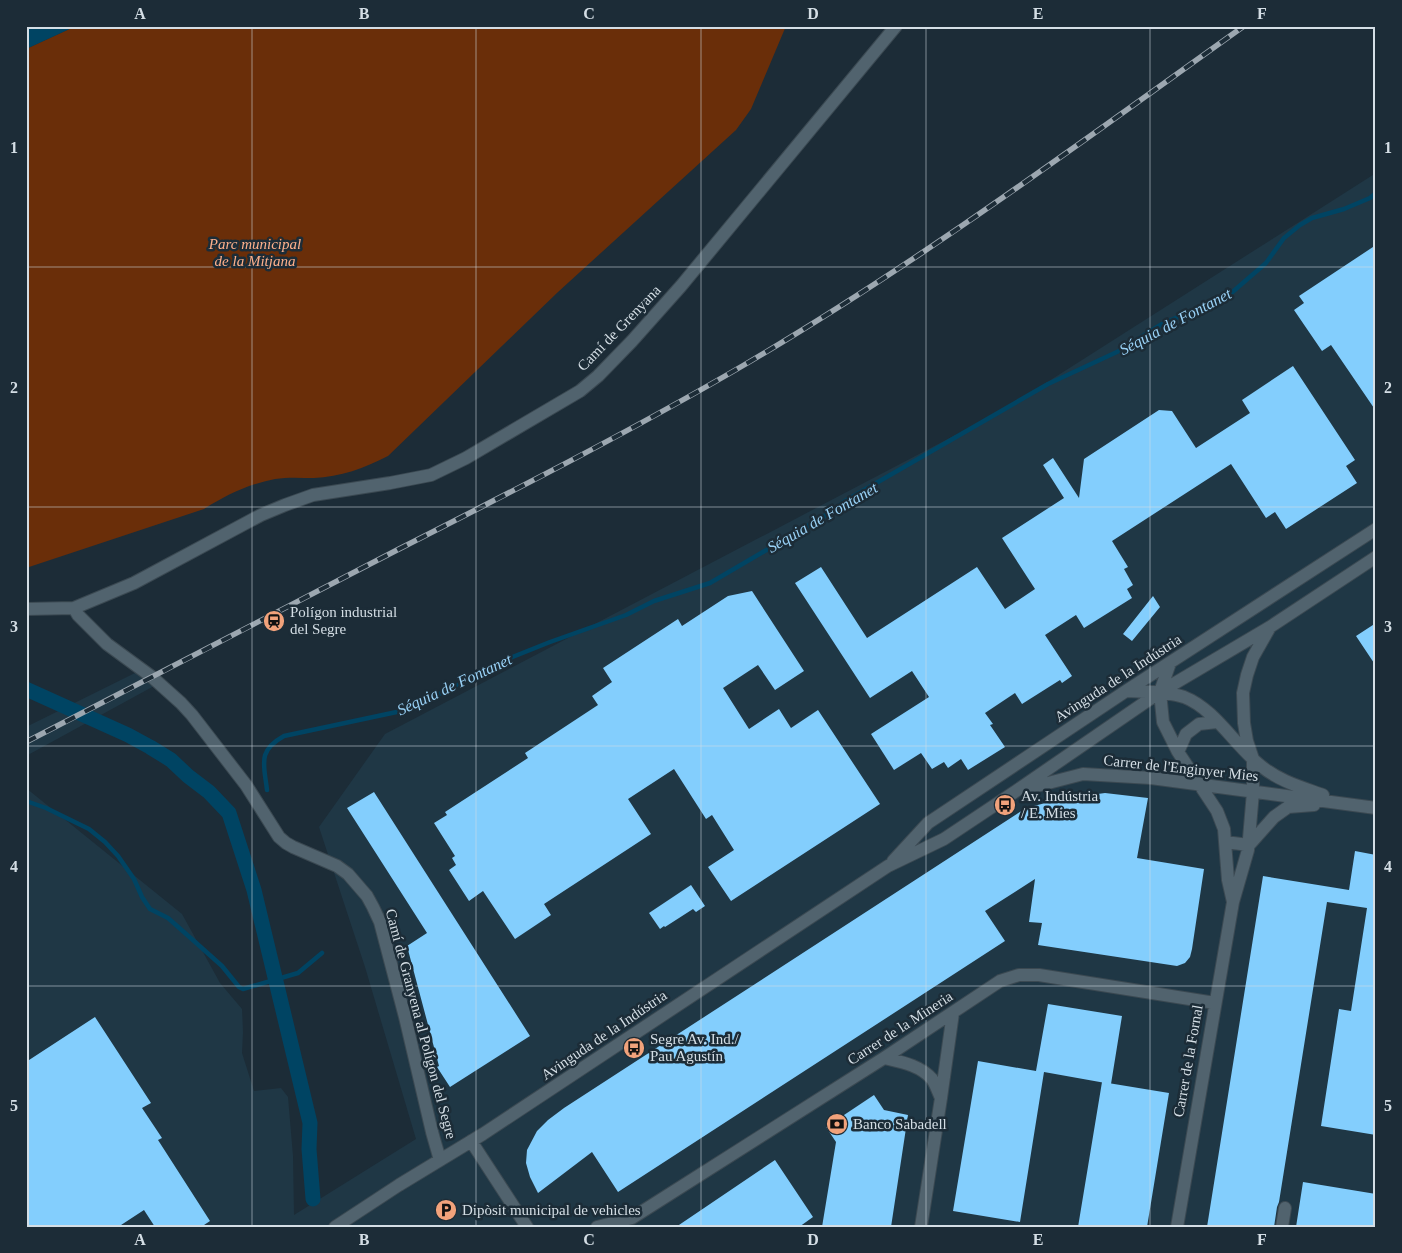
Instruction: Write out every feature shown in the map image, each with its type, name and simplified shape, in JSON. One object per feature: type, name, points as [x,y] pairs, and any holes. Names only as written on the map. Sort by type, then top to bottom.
[{"type":"street","name":"Camí de Grenyana","points":[[74,608],[134,583],[190,552],[285,504],[313,495],[390,483],[431,474],[466,458],[580,391],[598,376],[632,341],[681,286],[896,26]]},
{"type":"street","name":"Avinguda de la Indústria","points":[[888,866],[928,822],[1376,529]]},
{"type":"street","name":"Avinguda de la Indústria","points":[[335,1227],[471,1141],[888,866],[944,839],[1160,692],[1270,627],[1372,563]]},
{"type":"street","points":[[26,609],[74,608]]},
{"type":"street","name":"Camí de Granyena al Polígon del Segre","points":[[74,608],[78,615],[107,644],[152,677],[192,715],[246,785],[279,837],[293,847],[337,866],[348,874],[367,896],[380,922],[440,1160]]},
{"type":"street","name":"Carrer de la Fornal","points":[[1177,1227],[1233,902],[1249,845],[1253,792],[1253,759],[1245,732],[1243,693],[1253,657],[1270,627]]},
{"type":"street","name":"Carrer de la Fornal","points":[[1170,663],[1160,692],[1163,722],[1178,752],[1217,810],[1224,828],[1228,880],[1233,902]]},
{"type":"street","name":"Carrer de l'Enginyer Mies","points":[[1126,691],[1160,692],[1184,697],[1206,710],[1261,766],[1284,781],[1344,803]]},
{"type":"street","name":"Carrer de l'Enginyer Mies","points":[[1178,752],[1186,734],[1199,724],[1217,722]]},
{"type":"street","name":"Carrer de l'Enginyer Mies","points":[[1016,791],[1083,774],[1151,778],[1376,808]]},
{"type":"street","points":[[1225,842],[1249,845],[1274,817],[1288,807],[1344,803]]},
{"type":"street","name":"Carrer de la Mineria","points":[[597,1227],[629,1222],[1000,981],[1019,976],[1039,975],[1215,1003]]},
{"type":"street","points":[[921,1227],[953,1013]]},
{"type":"street","points":[[884,1058],[920,1069],[932,1079],[941,1098]]},
{"type":"street","points":[[471,1141],[527,1227]]},
{"type":"street","points":[[1282,1227],[1285,1208]]},
{"type":"shaded area","points":[[1376,173],[1376,1227],[26,1227],[26,788],[182,914],[220,983],[242,1009],[242,1053],[254,1091],[281,1088],[288,1097],[293,1156],[294,1215],[416,1139],[365,967],[319,827],[385,734],[1005,409]]},
{"type":"shaded area","points":[[137,672],[154,686],[26,756],[26,727]]},
{"type":"green space","name":"Parc municipal de la Mitjana","points":[[76,26],[786,26],[751,109],[736,130],[558,292],[388,456],[343,474],[314,478],[280,478],[265,481],[229,495],[204,509],[26,568],[26,49]]},
{"type":"water","points":[[26,26],[76,26],[26,49]]},
{"type":"building","points":[[1376,245],[1376,411],[1331,345],[1322,351],[1294,310],[1304,303],[1299,296]]},
{"type":"building","points":[[1293,366],[1355,460],[1346,466],[1357,483],[1286,529],[1275,512],[1266,518],[1231,464],[1112,541],[1128,567],[1124,569],[1133,585],[1127,589],[1132,598],[1084,628],[1076,615],[1045,635],[1072,676],[1062,683],[1060,680],[1022,704],[1015,693],[985,713],[993,724],[990,725],[1005,747],[968,770],[961,759],[948,768],[944,762],[932,769],[921,753],[894,770],[871,734],[929,697],[912,671],[870,698],[795,583],[821,567],[867,638],[977,567],[1005,609],[1035,589],[1002,538],[1064,498],[1043,465],[1053,458],[1079,498],[1084,459],[1159,410],[1172,411],[1196,448],[1250,413],[1242,400]]},
{"type":"building","points":[[752,591],[804,671],[775,690],[758,665],[723,688],[749,729],[779,709],[791,728],[818,710],[880,804],[731,901],[708,867],[734,850],[712,815],[706,819],[674,769],[628,799],[651,834],[544,904],[551,915],[515,939],[483,891],[469,901],[449,870],[456,865],[452,858],[455,856],[434,823],[447,815],[445,812],[528,758],[525,753],[598,705],[592,696],[612,682],[603,668],[678,619],[682,626],[728,596]]},
{"type":"building","points":[[1153,596],[1160,607],[1132,641],[1123,634]]},
{"type":"building","points":[[1376,623],[1376,666],[1356,636]]},
{"type":"building","points":[[374,792],[530,1036],[450,1087],[437,1067],[439,1066],[407,946],[427,933],[347,808]]},
{"type":"building","points":[[1105,793],[1148,798],[1137,858],[1204,869],[1192,949],[1190,957],[1185,963],[1177,966],[1038,945],[1042,923],[1029,922],[1035,879],[985,911],[1005,941],[618,1192],[592,1152],[538,1193],[526,1163],[527,1150],[537,1131],[564,1108],[1026,808],[1061,799]]},
{"type":"building","points":[[1355,851],[1376,855],[1376,1135],[1321,1126],[1339,1009],[1351,1011],[1367,908],[1327,902],[1274,1227],[1207,1227],[1263,876],[1349,890]]},
{"type":"building","points":[[691,885],[705,906],[696,912],[693,909],[660,929],[649,913]]},
{"type":"building","points":[[1048,1004],[1122,1016],[1111,1084],[1044,1072],[1020,1222],[953,1211],[978,1061],[1036,1071]]},
{"type":"building","points":[[95,1017],[151,1103],[142,1108],[162,1138],[158,1140],[210,1221],[201,1227],[155,1227],[144,1210],[118,1227],[26,1227],[26,1062]]},
{"type":"building","points":[[1102,1082],[1169,1093],[1147,1227],[1078,1227]]},
{"type":"building","points":[[874,1095],[884,1110],[908,1115],[891,1227],[822,1227],[836,1142],[826,1127]]},
{"type":"building","points":[[775,1160],[813,1217],[799,1227],[676,1227]]},
{"type":"building","points":[[1303,1182],[1376,1194],[1376,1227],[1296,1227]]},
{"type":"waterway","name":"Séquia de Fontanet","points":[[267,790],[264,759],[270,747],[284,736],[406,710],[485,674],[510,658],[626,615],[654,601],[710,583],[828,514],[845,501],[1048,384],[1119,351],[1162,324],[1229,295],[1266,263],[1284,238],[1300,225],[1312,218],[1344,209],[1370,198],[1376,193]]},
{"type":"waterway","points":[[26,689],[128,735],[150,747],[171,760],[209,792],[229,813],[254,890],[310,1123],[309,1149],[313,1199]]},
{"type":"waterway","name":"Séquia de Fontanet","points":[[26,801],[46,808],[89,829],[105,842],[118,856],[134,879],[150,909],[168,918],[222,966],[239,987],[243,989],[298,973],[322,953]]},
{"type":"railway","points":[[26,742],[573,460],[744,365],[809,326],[935,244],[1060,158],[1244,26]]},
{"type":"place","name":"Polígon industrial del Segre","points":[[274,621]]},
{"type":"place","name":"Av. Indústria / E. Mies","points":[[1005,805]]},
{"type":"place","name":"Segre Av. Ind./ Pau Agustín","points":[[634,1048]]},
{"type":"place","name":"Banco Sabadell","points":[[837,1124]]},
{"type":"place","name":"Dipòsit municipal de vehicles","points":[[446,1210]]}]
